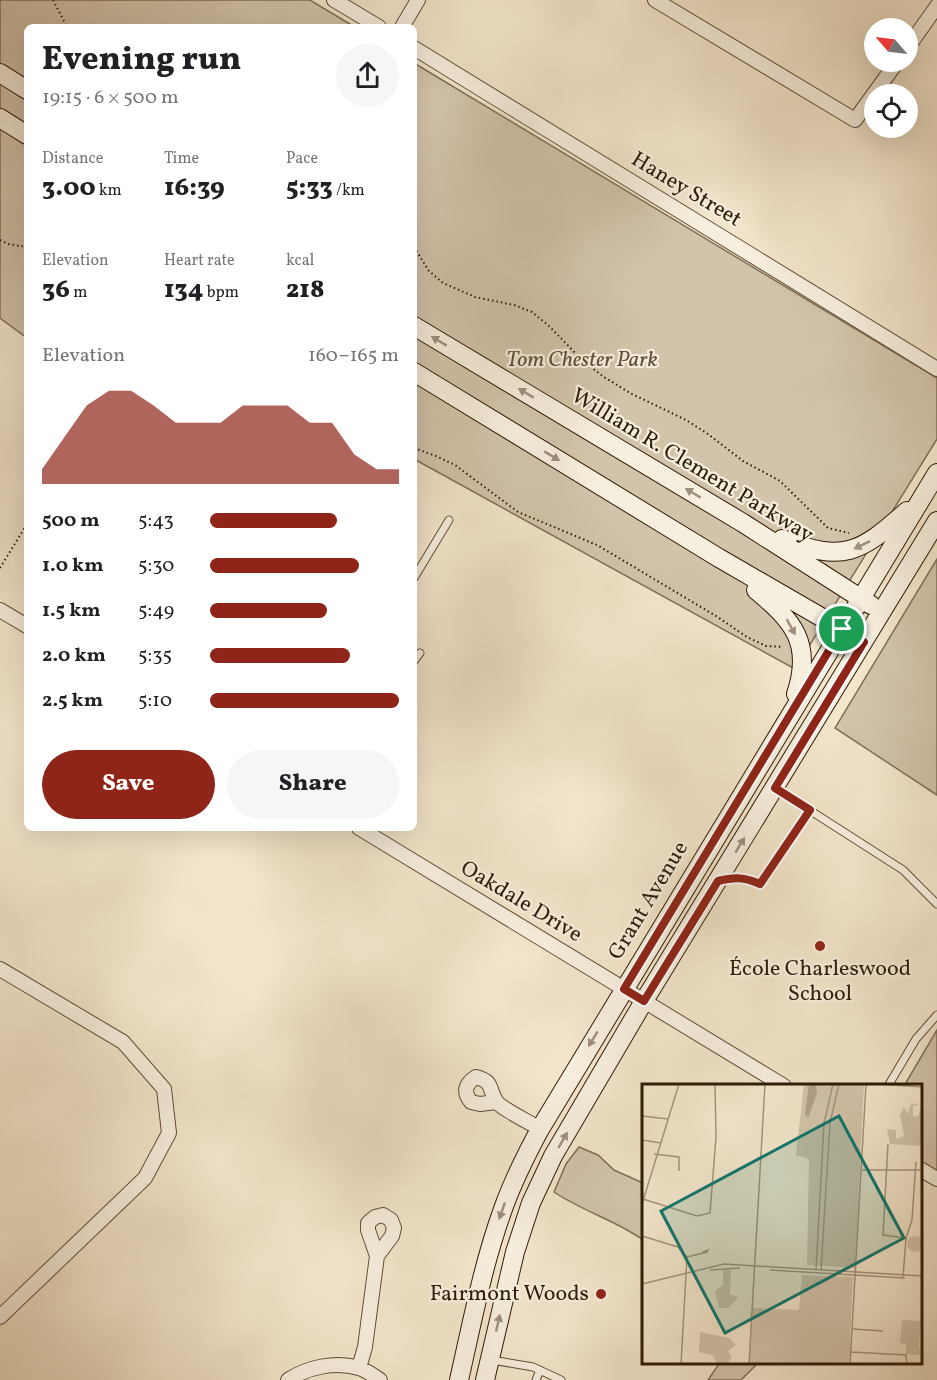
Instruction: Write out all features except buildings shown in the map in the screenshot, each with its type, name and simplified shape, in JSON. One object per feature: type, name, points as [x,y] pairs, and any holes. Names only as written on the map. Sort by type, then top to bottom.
[{"type":"main road","points":[[0,73],[24,88]]},
{"type":"main road","points":[[0,118],[24,133]]},
{"type":"main road","name":"William R. Clement Parkway","points":[[417,328],[743,523],[882,611]]},
{"type":"main road","points":[[417,374],[719,558],[864,642]]},
{"type":"main road","name":"Grant Avenue","points":[[459,1380],[489,1253],[502,1211],[519,1170],[540,1129],[937,473]]},
{"type":"main road","points":[[743,523],[803,547],[840,553],[867,544],[884,532],[924,495]]},
{"type":"main road","points":[[484,1380],[515,1252],[531,1203],[553,1156],[644,1001],[937,521]]},
{"type":"main road","points":[[719,558],[782,612],[796,635],[803,665],[788,718]]},
{"type":"street","points":[[334,0],[374,24]]},
{"type":"street","points":[[404,24],[418,0]]},
{"type":"street","points":[[655,0],[855,120],[890,72]]},
{"type":"street","points":[[918,33],[937,6]]},
{"type":"street","name":"Haney Street","points":[[417,50],[937,369]]},
{"type":"street","points":[[0,610],[24,624]]},
{"type":"street","name":"Oakdale Drive","points":[[364,831],[781,1084]]},
{"type":"street","points":[[0,969],[123,1042],[164,1089],[169,1133],[145,1178],[0,1317]]},
{"type":"street","points":[[496,1102],[540,1129]]},
{"type":"street","points":[[922,1170],[937,1179]]},
{"type":"street","points":[[359,1368],[365,1347],[377,1256]]},
{"type":"street","points":[[288,1380],[301,1372],[331,1365],[359,1368],[380,1380]]},
{"type":"lane","points":[[417,573],[449,520]]},
{"type":"lane","points":[[417,657],[420,653]]},
{"type":"lane","points":[[775,788],[903,870],[937,904]]},
{"type":"lane","points":[[718,881],[737,877],[747,878],[760,884],[810,810]]},
{"type":"lane","points":[[889,1084],[916,1039],[937,1015]]},
{"type":"lane","points":[[489,1360],[504,1361],[540,1370],[561,1380]]},
{"type":"lane","points":[[536,1380],[540,1370]]},
{"type":"path","points":[[53,0],[65,24]]},
{"type":"path","points":[[0,240],[24,247]]},
{"type":"path","points":[[417,252],[429,271],[443,283],[482,300],[514,305],[532,312],[584,362],[604,377],[630,393],[686,420],[743,461],[775,477],[798,496],[828,528],[842,532]]},
{"type":"path","points":[[417,449],[455,465],[518,512],[575,534],[622,560],[747,637],[766,646],[783,646]]},
{"type":"path","points":[[0,568],[24,529]]},
{"type":"green space","points":[[0,0],[310,0],[350,24],[24,24],[24,336],[0,318]]},
{"type":"green space","name":"Tom Chester Park","points":[[417,65],[937,378],[937,439],[795,669],[417,461]]},
{"type":"green space","points":[[937,559],[937,795],[835,728]]},
{"type":"green space","points":[[937,1030],[937,1173],[922,1164],[922,1084],[905,1084]]},
{"type":"green space","points":[[579,1147],[598,1155],[614,1170],[642,1183],[642,1239],[554,1192],[566,1164]]},
{"type":"green space","points":[[718,1365],[756,1365],[741,1380],[708,1380]]},
{"type":"place","name":"École Charleswood School","points":[[820,946]]},
{"type":"place","name":"Fairmont Woods","points":[[601,1294]]},
{"type":"route","points":[[842,629],[864,642],[775,788],[810,810],[760,884],[747,878],[737,877],[718,881],[644,1001],[624,989],[842,629]]}]
